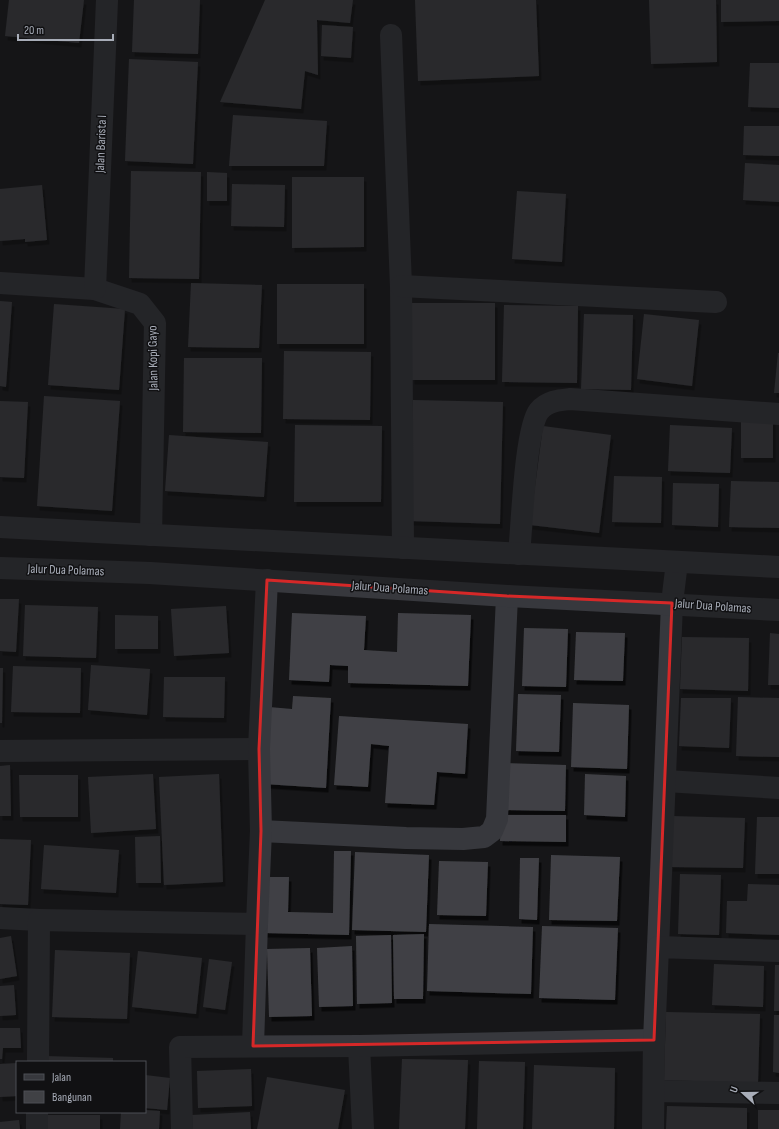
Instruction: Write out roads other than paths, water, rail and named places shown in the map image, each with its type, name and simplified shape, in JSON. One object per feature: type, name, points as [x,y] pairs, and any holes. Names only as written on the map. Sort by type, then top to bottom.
[{"type":"street","name":"Jalan Barista I","points":[[95,289],[107,0]]},
{"type":"street","points":[[391,36],[401,286],[403,548]]},
{"type":"street","name":"Jalan Kopi Gayo","points":[[0,283],[95,289],[140,304],[155,323],[151,535]]},
{"type":"street","points":[[401,286],[716,302]]},
{"type":"street","points":[[519,554],[529,442],[534,421],[539,410],[547,404],[570,399],[779,414]]},
{"type":"street","points":[[0,527],[779,567]]},
{"type":"street","points":[[653,1129],[654,1040],[666,781],[672,603],[677,562]]},
{"type":"street","name":"Jalur Dua Polamas","points":[[0,568],[268,580],[506,596],[672,603],[779,610]]},
{"type":"street","points":[[253,1046],[261,831],[259,749],[268,580]]},
{"type":"street","points":[[261,831],[406,838],[463,839],[484,837],[492,831],[497,819],[506,596]]},
{"type":"street","points":[[0,751],[259,749]]},
{"type":"street","points":[[666,781],[779,788]]},
{"type":"street","points":[[0,918],[257,924]]},
{"type":"street","points":[[38,1061],[39,920]]},
{"type":"street","points":[[658,947],[779,951]]},
{"type":"street","points":[[182,1129],[180,1047],[359,1046],[654,1040]]},
{"type":"street","points":[[359,1046],[363,1129]]},
{"type":"street","points":[[654,1091],[779,1094]]},
{"type":"street","points":[[37,1113],[37,1129]]}]
